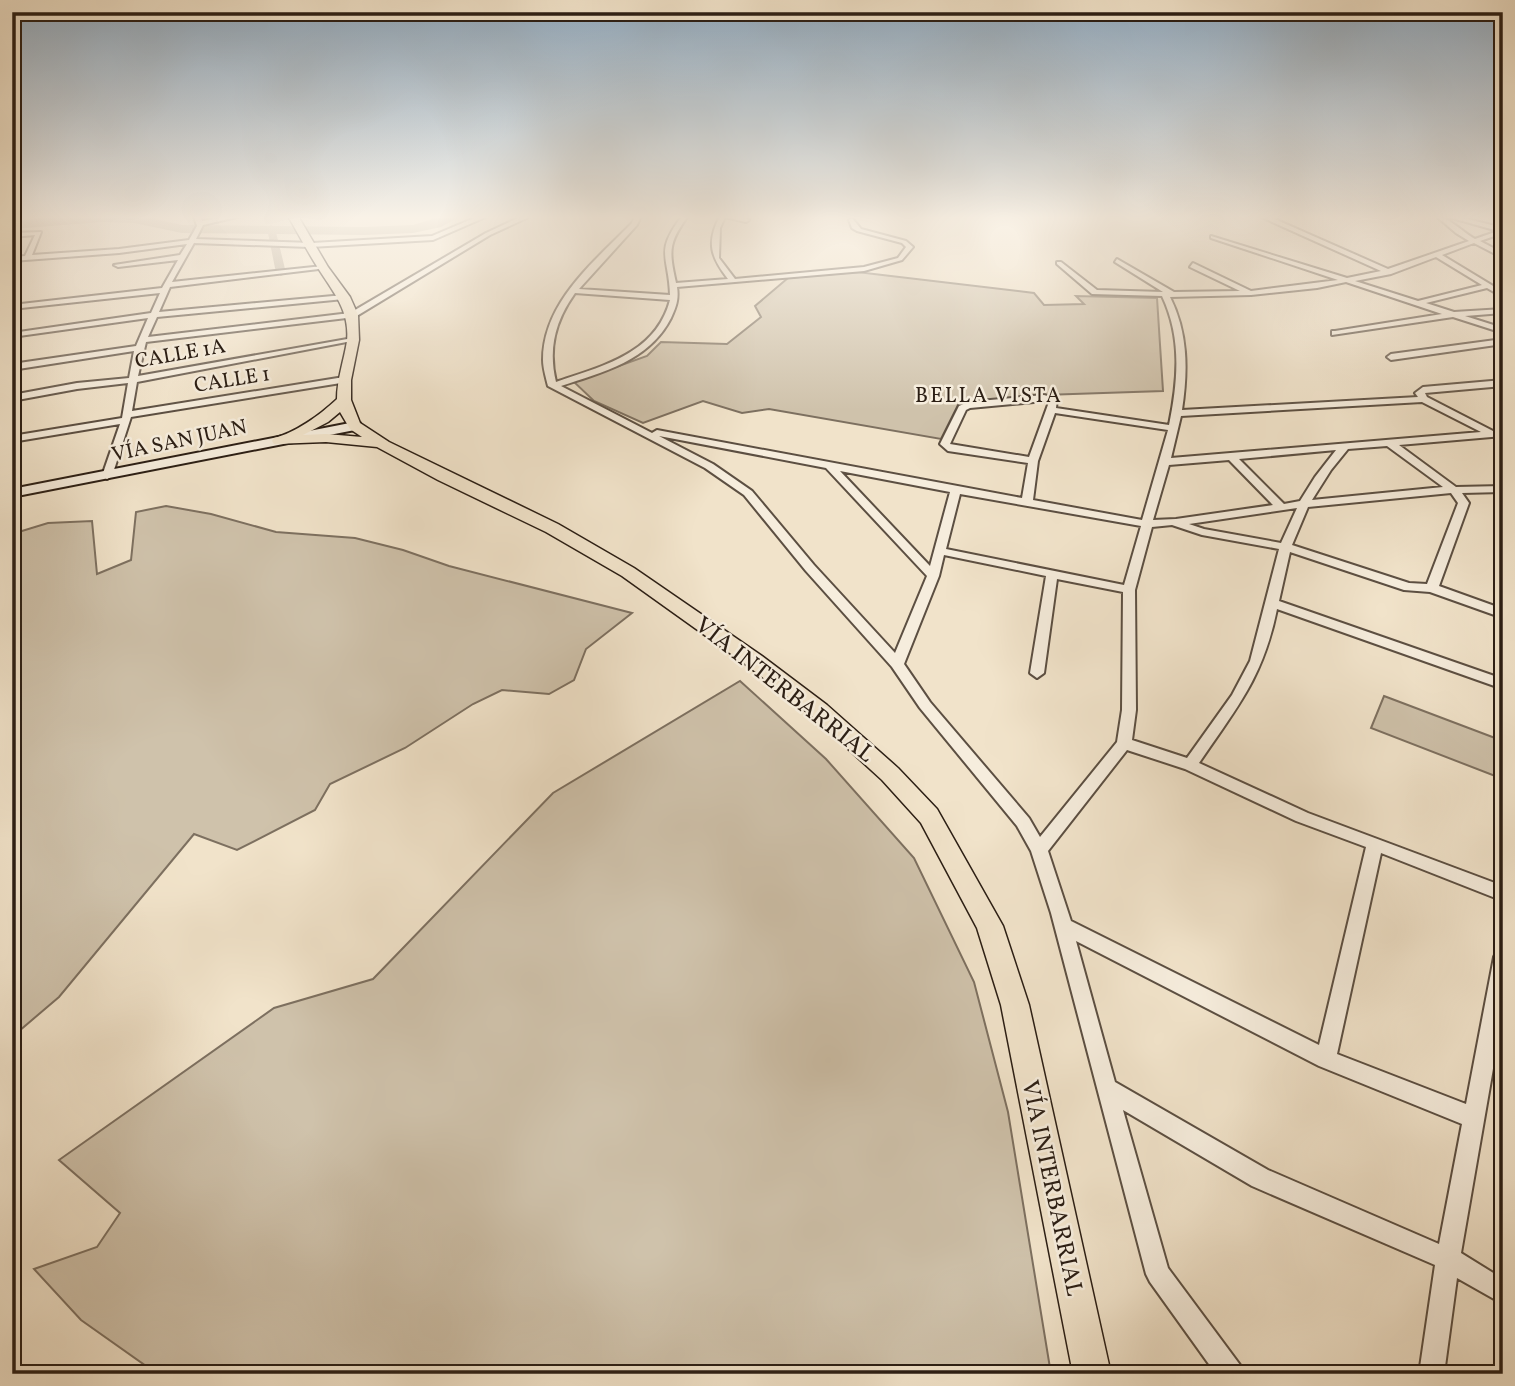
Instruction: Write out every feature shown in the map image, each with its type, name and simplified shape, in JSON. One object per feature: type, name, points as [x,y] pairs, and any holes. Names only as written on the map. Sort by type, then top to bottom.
[{"type":"main road","points":[[331,281],[348,306],[353,340],[344,390],[347,413],[355,426]]},
{"type":"main road","points":[[279,441],[323,419],[344,390]]},
{"type":"main road","name":"VÍA INTERBARRIAL","points":[[355,426],[384,445],[552,528],[639,579],[819,710],[890,774],[929,816],[990,926],[1015,1005],[1093,1374]]},
{"type":"main road","points":[[279,441],[326,438],[384,445]]},
{"type":"street","points":[[107,476],[126,417],[140,344],[170,281]]},
{"type":"street","points":[[12,307],[223,281]]},
{"type":"street","points":[[12,367],[348,306],[397,281]]},
{"type":"street","points":[[582,281],[572,291],[556,320],[549,344],[547,372],[553,386],[709,466],[748,493],[810,568],[897,664],[925,705],[1023,822],[1039,850],[1064,926],[1158,1274],[1231,1374]]},
{"type":"street","points":[[553,386],[621,361],[647,347],[666,322],[675,298],[672,281]]},
{"type":"street","points":[[673,285],[736,281]]},
{"type":"street","points":[[1081,281],[1095,292],[1169,295],[1251,293],[1349,281],[1503,331]]},
{"type":"street","points":[[1039,850],[1124,743],[1129,710],[1129,590],[1149,507],[1165,461],[1181,383],[1182,350],[1169,295],[1147,281]]},
{"type":"street","points":[[1225,281],[1251,293]]},
{"type":"street","points":[[1478,281],[1503,295]]},
{"type":"street","points":[[1417,304],[1487,286]]},
{"type":"street","points":[[572,291],[675,298]]},
{"type":"street","points":[[12,335],[152,316],[348,306]]},
{"type":"street","points":[[1335,333],[1451,315],[1503,311]]},
{"type":"street","name":"CALLE 1A","points":[[12,398],[133,380],[353,340]]},
{"type":"street","points":[[1391,357],[1503,341]]},
{"type":"street","points":[[1424,400],[1420,393],[1423,390],[1503,383]]},
{"type":"street","name":"CALLE 1","points":[[12,439],[126,417],[344,390]]},
{"type":"street","points":[[1027,501],[1033,461],[1054,401],[1044,398],[968,405],[962,408],[945,444],[948,448],[1033,461]]},
{"type":"street","points":[[1176,413],[1424,400],[1503,442]]},
{"type":"street","points":[[1053,410],[1171,428]]},
{"type":"street","name":"VÍA SAN JUAN","points":[[12,493],[355,426]]},
{"type":"street","points":[[642,430],[831,468],[1147,524],[1306,503],[1454,490],[1503,489]]},
{"type":"street","points":[[1165,461],[1503,433]]},
{"type":"street","points":[[1388,442],[1454,490],[1464,503],[1432,588]]},
{"type":"street","points":[[1190,765],[1250,675],[1274,604],[1286,547],[1306,503],[1334,457],[1346,446]]},
{"type":"street","points":[[1232,457],[1282,508]]},
{"type":"street","points":[[831,468],[933,576]]},
{"type":"street","points":[[897,664],[933,576],[957,490]]},
{"type":"street","points":[[1173,522],[1202,533],[1286,547],[1408,587],[1432,588],[1503,614]]},
{"type":"street","points":[[940,551],[1129,590]]},
{"type":"street","points":[[1037,673],[1052,574]]},
{"type":"street","points":[[1274,604],[1503,684]]},
{"type":"street","points":[[1124,743],[1190,765],[1302,817],[1503,894]]},
{"type":"street","points":[[1326,1059],[1376,844]]},
{"type":"street","points":[[1064,926],[1326,1059],[1474,1118]]},
{"type":"street","points":[[1431,1374],[1448,1259],[1503,957]]},
{"type":"street","points":[[1107,1089],[1260,1178],[1448,1259],[1503,1292]]},
{"type":"shaded area","points":[[785,281],[930,281],[1034,293],[1044,305],[1084,304],[1076,296],[1157,298],[1163,391],[1043,395],[959,403],[941,439],[769,409],[742,413],[703,401],[643,423],[594,401],[574,382],[647,356],[661,342],[727,344],[761,317],[755,306]]},
{"type":"shaded area","points":[[166,506],[211,514],[276,532],[355,538],[403,550],[449,566],[632,613],[586,649],[574,680],[549,694],[502,690],[473,704],[405,748],[330,784],[315,810],[237,850],[194,834],[59,997],[12,1037],[12,534],[48,523],[92,521],[97,574],[131,560],[136,512]]},
{"type":"shaded area","points":[[740,681],[826,759],[914,858],[974,982],[1008,1112],[1051,1374],[152,1374],[153,1371],[81,1320],[34,1269],[97,1247],[120,1213],[59,1160],[274,1008],[373,979],[553,793]]},
{"type":"shaded area","points":[[1384,696],[1503,741],[1503,779],[1371,728]]},
{"type":"district","name":"BELLA VISTA","points":[[989,395]]}]
